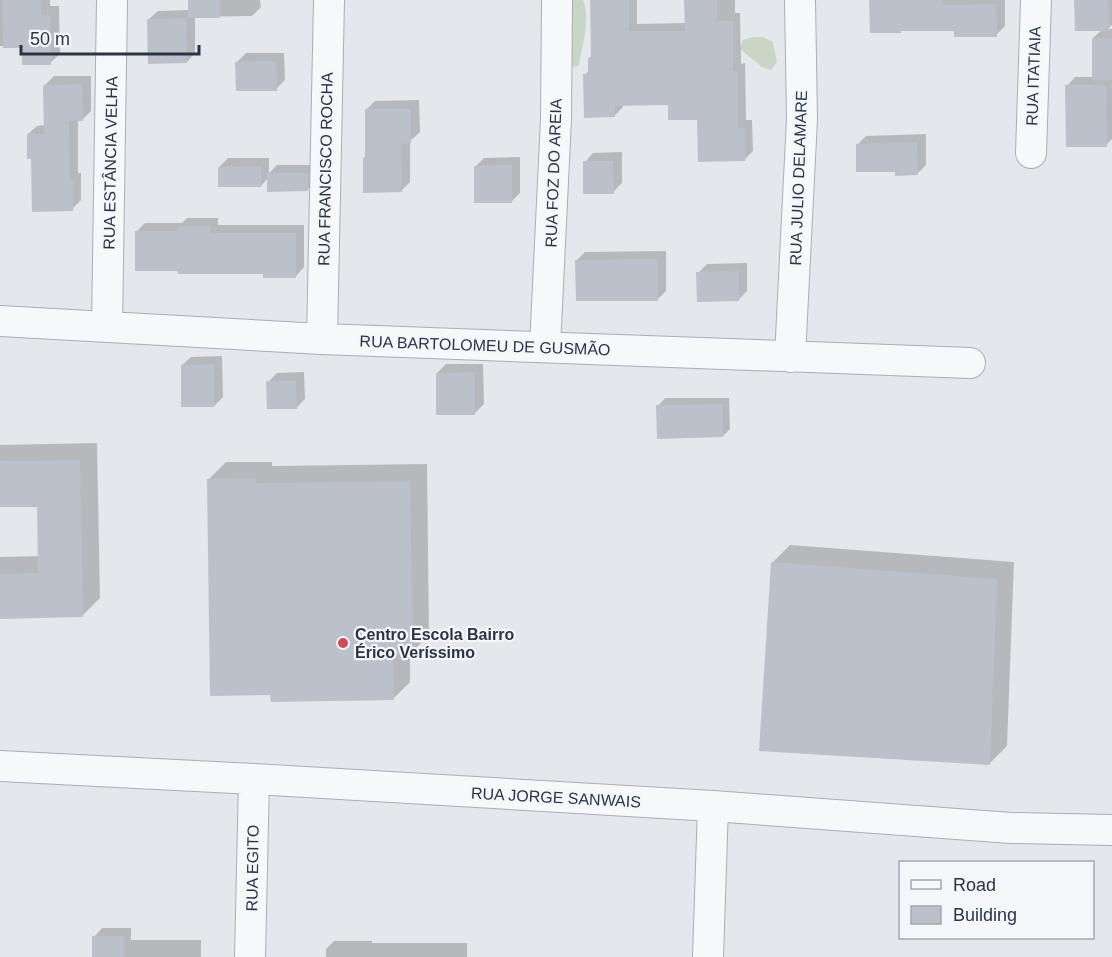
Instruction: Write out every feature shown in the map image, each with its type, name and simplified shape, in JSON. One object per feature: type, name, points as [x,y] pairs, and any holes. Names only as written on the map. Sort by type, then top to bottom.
[{"type":"street","name":"RUA ESTÂNCIA VELHA","points":[[107,327],[112,0]]},
{"type":"street","name":"RUA FRANCISCO ROCHA","points":[[322,339],[329,0]]},
{"type":"street","name":"RUA FOZ DO AREIA","points":[[546,347],[557,0]]},
{"type":"street","name":"RUA JULIO DELAMARE","points":[[790,357],[802,119],[800,0]]},
{"type":"street","name":"RUA ITATIAIA","points":[[1031,153],[1035,0]]},
{"type":"street","name":"RUA BARTOLOMEU DE GUSMÃO","points":[[0,321],[322,339],[970,363]]},
{"type":"street","name":"RUA JORGE SANWAIS","points":[[0,766],[713,806],[1011,828],[1112,830]]},
{"type":"street","name":"RUA EGITO","points":[[250,957],[254,779]]},
{"type":"street","points":[[708,957],[713,806]]},
{"type":"green space","points":[[564,0],[583,0],[586,15],[579,65],[569,69]]},
{"type":"green space","points":[[763,37],[773,42],[777,62],[771,70],[762,67],[740,49],[743,40]]},
{"type":"building","points":[[2,0],[41,0],[41,15],[50,15],[51,65],[22,65],[22,48],[3,48]]},
{"type":"building","points":[[188,0],[220,0],[220,18],[188,18]]},
{"type":"building","points":[[590,0],[629,0],[629,31],[685,31],[684,0],[717,0],[717,21],[733,21],[733,71],[738,71],[738,128],[745,128],[745,161],[698,162],[697,120],[668,120],[668,105],[615,106],[615,117],[584,118],[583,74],[588,74],[588,58],[591,58]]},
{"type":"building","points":[[869,0],[942,0],[942,5],[996,4],[997,37],[954,37],[954,31],[870,33]]},
{"type":"building","points":[[1074,0],[1108,0],[1109,31],[1075,31]]},
{"type":"building","points":[[186,18],[187,63],[148,64],[147,19]]},
{"type":"building","points":[[1092,38],[1112,38],[1112,80],[1092,81]]},
{"type":"building","points":[[276,61],[277,91],[236,91],[235,62]]},
{"type":"building","points":[[82,84],[83,121],[69,121],[73,211],[32,212],[31,159],[27,159],[27,134],[44,134],[43,85]]},
{"type":"building","points":[[1065,85],[1106,85],[1107,147],[1066,147]]},
{"type":"building","points":[[365,109],[411,109],[411,143],[401,143],[402,192],[363,193]]},
{"type":"building","points":[[917,142],[918,175],[895,176],[895,172],[856,172],[856,144]]},
{"type":"building","points":[[583,161],[613,161],[614,194],[583,194]]},
{"type":"building","points":[[512,165],[512,203],[474,203],[474,166]]},
{"type":"building","points":[[261,166],[261,187],[218,187],[218,167]]},
{"type":"building","points":[[267,173],[308,173],[308,191],[267,192]]},
{"type":"building","points":[[177,226],[210,226],[210,233],[296,233],[296,278],[263,278],[263,274],[178,274],[177,271],[135,271],[135,231],[177,231]]},
{"type":"building","points":[[658,259],[658,301],[576,301],[575,260]]},
{"type":"building","points":[[739,271],[739,301],[697,302],[696,272]]},
{"type":"building","points":[[214,364],[214,407],[181,407],[181,365]]},
{"type":"building","points":[[475,372],[475,415],[436,415],[436,373]]},
{"type":"building","points":[[266,381],[296,381],[297,409],[267,409]]},
{"type":"building","points":[[723,404],[723,437],[657,439],[656,405]]},
{"type":"building","points":[[80,460],[83,617],[0,619],[0,574],[38,573],[37,507],[0,507],[0,461]]},
{"type":"building","points":[[256,478],[256,483],[410,481],[413,653],[393,654],[394,700],[271,702],[270,695],[210,696],[207,479]]},
{"type":"building","points":[[771,562],[997,579],[990,765],[759,751]]},
{"type":"building","points":[[92,936],[124,936],[124,957],[92,957]]},
{"type":"place","name":"Centro Escola Bairro Érico Veríssimo","points":[[343,643]]}]
